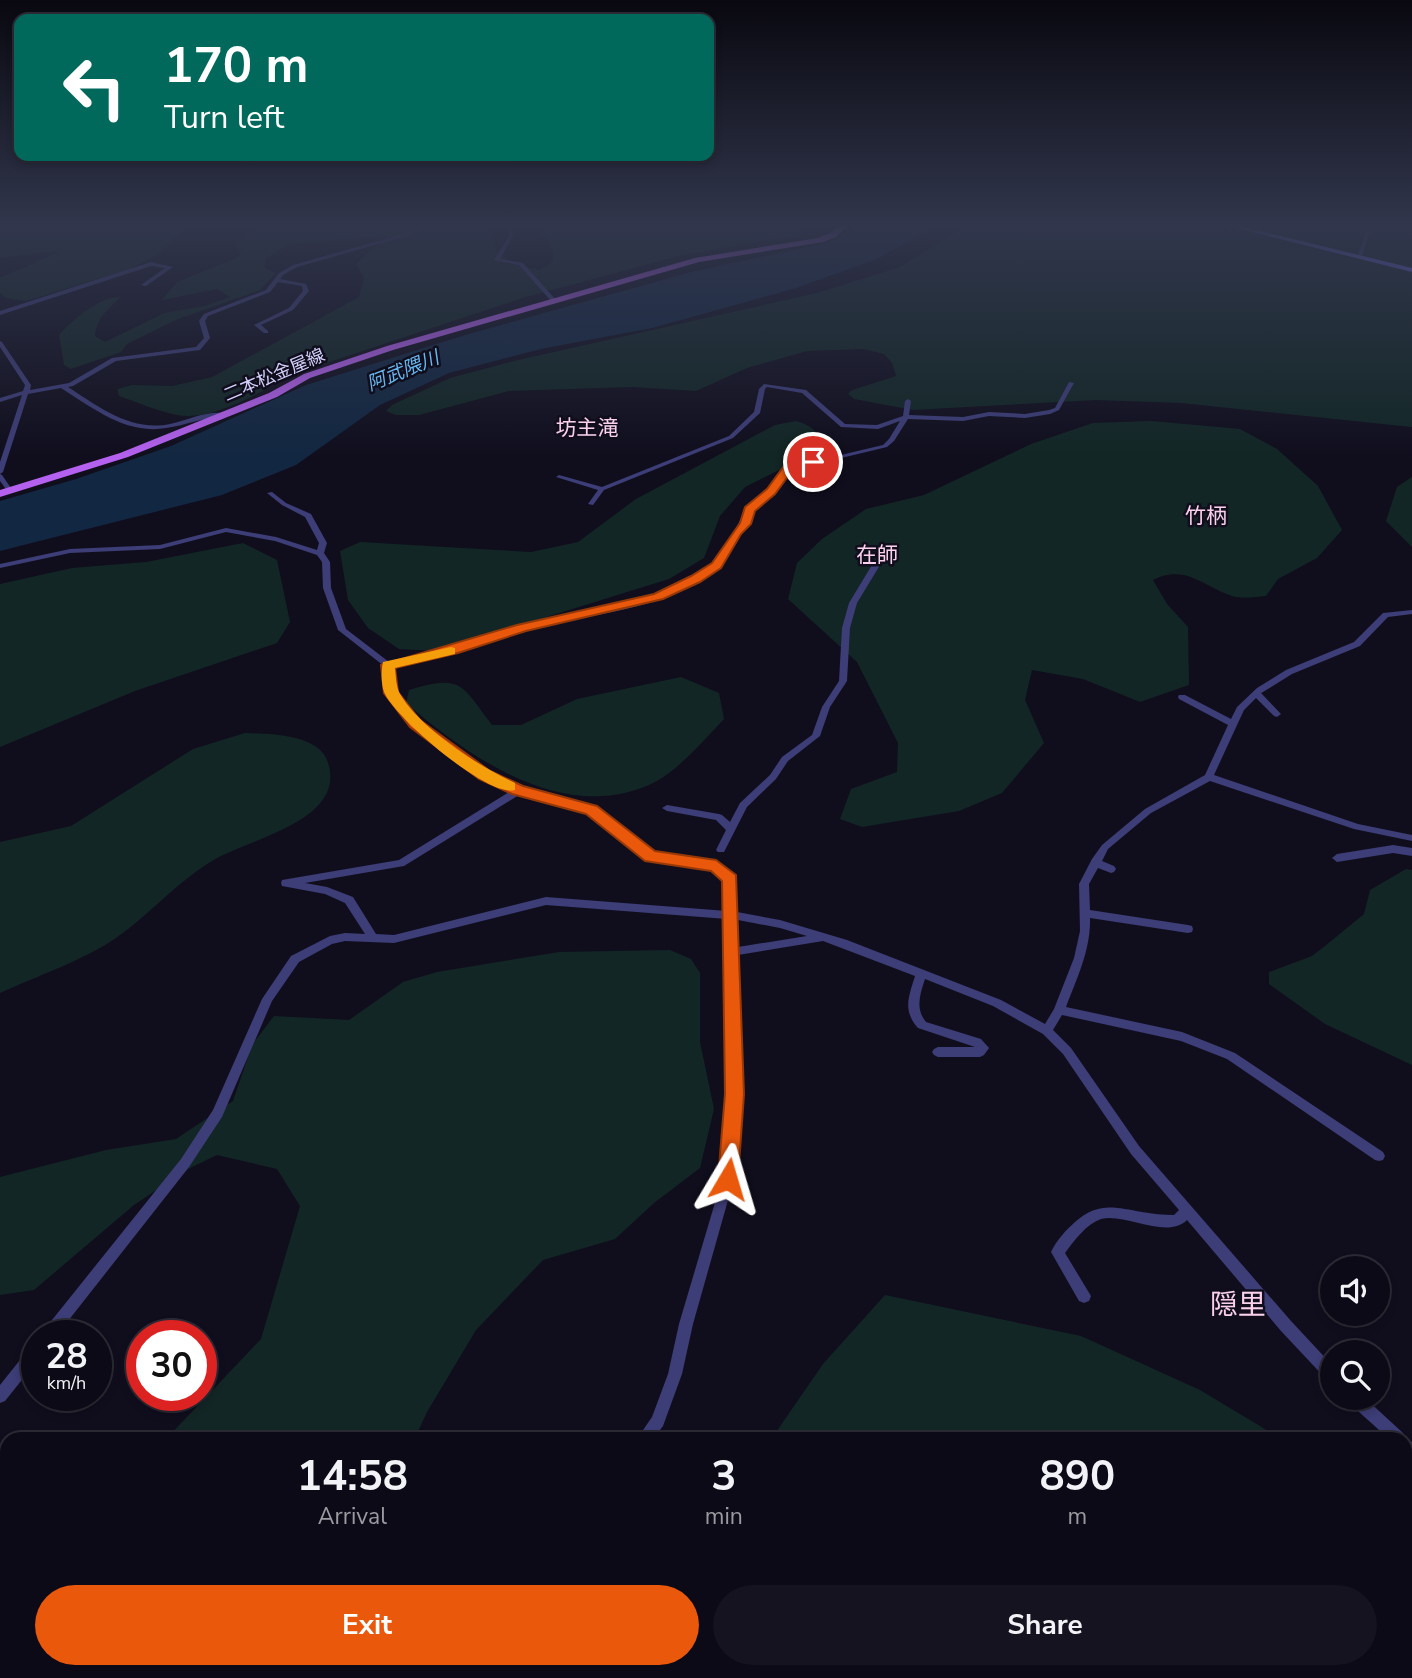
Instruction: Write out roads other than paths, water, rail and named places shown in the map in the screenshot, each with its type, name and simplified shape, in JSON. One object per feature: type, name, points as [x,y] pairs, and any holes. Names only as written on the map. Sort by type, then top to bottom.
[{"type":"main road","name":"二本松金屋線","points":[[5,492],[124,455],[273,396],[307,376],[553,301]]},
{"type":"street","points":[[0,313],[36,301]]},
{"type":"street","points":[[0,400],[27,391],[64,387],[114,359],[198,349],[206,341],[202,321],[206,315],[243,301]]},
{"type":"street","points":[[266,332],[257,325],[291,309],[297,301]]},
{"type":"street","points":[[0,343],[26,380],[27,391],[0,474],[5,492]]},
{"type":"street","points":[[591,504],[602,489],[731,436],[757,414],[762,389],[766,386],[804,391],[843,426],[878,427],[906,417],[962,419],[996,413],[1026,416],[1050,412],[1057,409],[1071,383]]},
{"type":"street","points":[[64,387],[118,421],[138,425],[164,427],[201,416],[222,414]]},
{"type":"street","points":[[388,665],[454,650],[522,628],[658,596],[696,579],[716,565],[736,532],[745,524],[749,510],[771,492],[788,469],[885,446],[894,439],[895,429],[906,417],[908,401]]},
{"type":"street","points":[[559,477],[602,489]]},
{"type":"street","points":[[270,493],[313,522],[323,543],[320,553]]},
{"type":"street","points":[[0,566],[70,551],[160,547],[226,530],[276,539],[320,553],[326,562],[327,588],[342,630],[388,665],[391,693],[415,723],[485,775],[518,790],[592,810],[651,857],[716,866],[724,870],[731,879],[734,952],[734,1124],[728,1179],[686,1324],[675,1374],[657,1421],[650,1432]]},
{"type":"street","points":[[721,850],[743,805],[773,777],[785,759],[816,736],[826,707],[843,681],[846,628],[853,603],[887,547]]},
{"type":"street","points":[[1046,1031],[1059,1010],[1079,958],[1085,931],[1084,884],[1105,847],[1147,811],[1209,777],[1240,709],[1257,694],[1289,672],[1357,644],[1386,615],[1412,612]]},
{"type":"street","points":[[1257,694],[1277,714]]},
{"type":"street","points":[[1182,697],[1232,723]]},
{"type":"street","points":[[1209,777],[1357,827],[1412,838]]},
{"type":"street","points":[[373,938],[349,900],[327,891],[286,883],[401,863],[518,790]]},
{"type":"street","points":[[667,808],[719,817],[731,830]]},
{"type":"street","points":[[1337,858],[1392,849],[1412,852]]},
{"type":"street","points":[[1095,862],[1111,869]]},
{"type":"street","points":[[61,1320],[185,1163],[218,1113],[267,999],[287,969],[309,950],[330,940],[394,939],[546,901],[732,915],[780,924],[824,937],[997,1003],[1046,1031],[1067,1051],[1135,1150],[1320,1362]]},
{"type":"street","points":[[1084,913],[1188,929]]},
{"type":"street","points":[[734,952],[824,937]]},
{"type":"street","points":[[921,974],[912,1008],[918,1021],[922,1025],[977,1042],[983,1048],[980,1052],[939,1052]]},
{"type":"street","points":[[1059,1010],[1182,1037],[1231,1056],[1297,1098],[1378,1156]]},
{"type":"street","points":[[1084,1296],[1057,1252],[1077,1225],[1089,1217],[1110,1213],[1177,1221],[1188,1210]]},
{"type":"street","points":[[0,1396],[21,1370]]},
{"type":"street","points":[[1367,1410],[1391,1432]]},
{"type":"water","name":"阿武隈川","points":[[586,301],[748,301],[652,328],[541,349],[449,373],[380,405],[296,465],[222,495],[0,551],[0,501],[76,479],[171,446],[306,385],[465,335]]},
{"type":"district","name":"坊主滝","points":[[587,428]]},
{"type":"district","name":"竹柄","points":[[1206,516]]},
{"type":"district","name":"在師","points":[[877,555]]},
{"type":"district","name":"隠里","points":[[1238,1305]]}]
